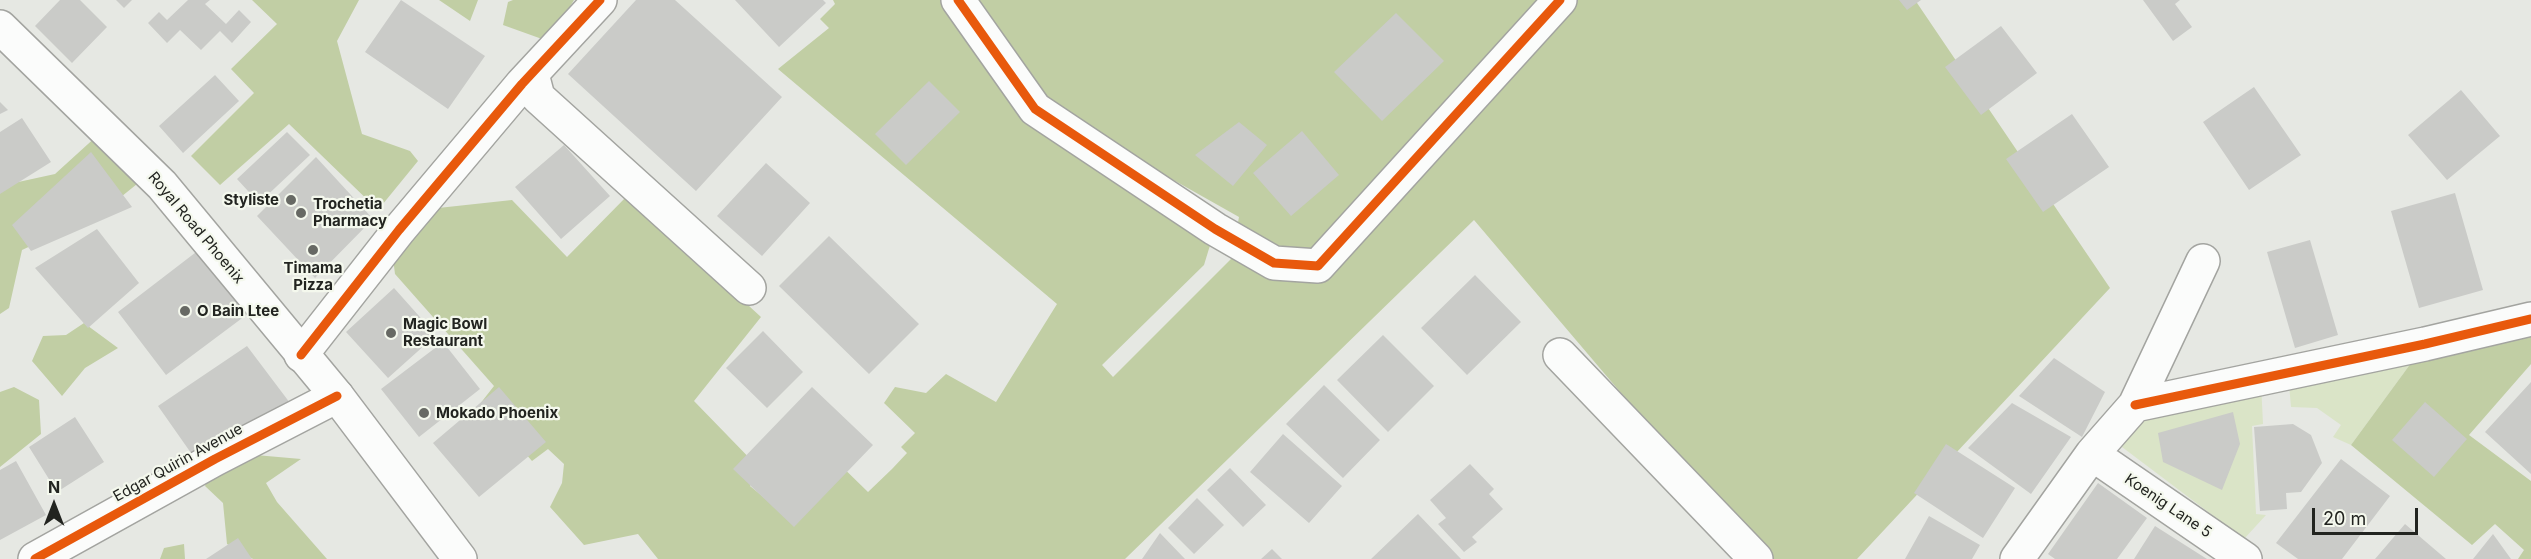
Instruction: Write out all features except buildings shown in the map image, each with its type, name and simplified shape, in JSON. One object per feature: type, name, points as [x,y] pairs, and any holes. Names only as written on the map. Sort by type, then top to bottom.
[{"type":"street","points":[[302,355],[399,230],[522,84],[600,0]]},
{"type":"street","points":[[958,0],[1035,109],[1215,229],[1274,263],[1318,266],[1560,0]]},
{"type":"street","name":"Royal Road Phoenix","points":[[0,27],[162,184],[337,396],[460,559]]},
{"type":"street","points":[[532,74],[538,97],[749,288]]},
{"type":"street","points":[[2017,559],[2091,454],[2135,405],[2203,261]]},
{"type":"street","points":[[2135,405],[2425,344],[2531,319]]},
{"type":"street","points":[[1560,355],[1756,559]]},
{"type":"street","name":"Edgar Quirin Avenue","points":[[35,559],[215,459],[337,396]]},
{"type":"street","name":"Koenig Lane 5","points":[[2091,454],[2245,559]]},
{"type":"green space","points":[[252,0],[359,0],[337,41],[362,134],[410,151],[418,161],[378,210],[289,124],[220,185],[191,156],[254,93],[231,69],[277,24]]},
{"type":"green space","points":[[439,0],[478,0],[470,21]]},
{"type":"green space","points":[[513,0],[574,0],[560,24],[542,39],[503,25],[508,2]]},
{"type":"green space","points":[[833,0],[957,0],[1033,114],[1215,229],[1204,265],[1102,365],[1113,377],[1231,259],[1239,217],[1044,107],[969,0],[1915,0],[2110,288],[1857,559],[1762,559],[1474,220],[1125,559],[658,559],[638,534],[584,545],[550,507],[562,483],[564,464],[548,449],[532,461],[503,428],[476,409],[494,386],[395,274],[392,250],[429,209],[512,200],[567,257],[628,195],[761,317],[694,401],[761,470],[750,486],[777,508],[828,453],[868,492],[892,469],[907,453],[901,447],[915,433],[884,403],[895,387],[926,393],[946,374],[996,402],[1057,304],[778,69],[829,28],[820,19],[835,4]]},
{"type":"green space","points":[[99,134],[142,180],[101,213],[22,250],[9,308],[0,314],[0,186],[55,174]]},
{"type":"green space","points":[[2531,319],[2531,364],[2469,435],[2531,481],[2531,559],[2518,559],[2524,550],[2495,524],[2472,545],[2351,445],[2425,344]]},
{"type":"green space","points":[[84,323],[118,348],[85,368],[62,396],[32,361],[43,336],[66,335]]},
{"type":"green space","points":[[2425,344],[2351,445],[2333,437],[2341,425],[2317,408],[2291,407],[2288,373]]},
{"type":"green space","points":[[2261,383],[2263,424],[2252,426],[2256,514],[2266,515],[2244,539],[2122,447],[2123,430],[2146,411]]},
{"type":"green space","points":[[14,387],[39,400],[41,434],[0,467],[0,392]]},
{"type":"green space","points":[[244,454],[301,459],[266,483],[277,502],[327,559],[253,559],[227,544],[223,503],[205,486],[215,459]]},
{"type":"green space","points":[[184,544],[185,559],[160,559],[164,548]]},
{"type":"cycle path","points":[[301,355],[399,230],[522,84],[600,0]]},
{"type":"cycle path","points":[[958,0],[1035,109],[1215,229],[1274,263],[1318,266],[1560,0]]},
{"type":"cycle path","points":[[2135,405],[2425,344],[2531,319]]},
{"type":"cycle path","points":[[35,559],[215,459],[337,396]]},
{"type":"place","name":"Styliste","points":[[291,200]]},
{"type":"place","name":"Trochetia Pharmacy","points":[[301,213]]},
{"type":"place","name":"Timama Pizza","points":[[313,250]]},
{"type":"place","name":"O Bain Ltee","points":[[185,311]]},
{"type":"place","name":"Magic Bowl Restaurant","points":[[391,333]]},
{"type":"place","name":"Mokado Phoenix","points":[[424,413]]}]
